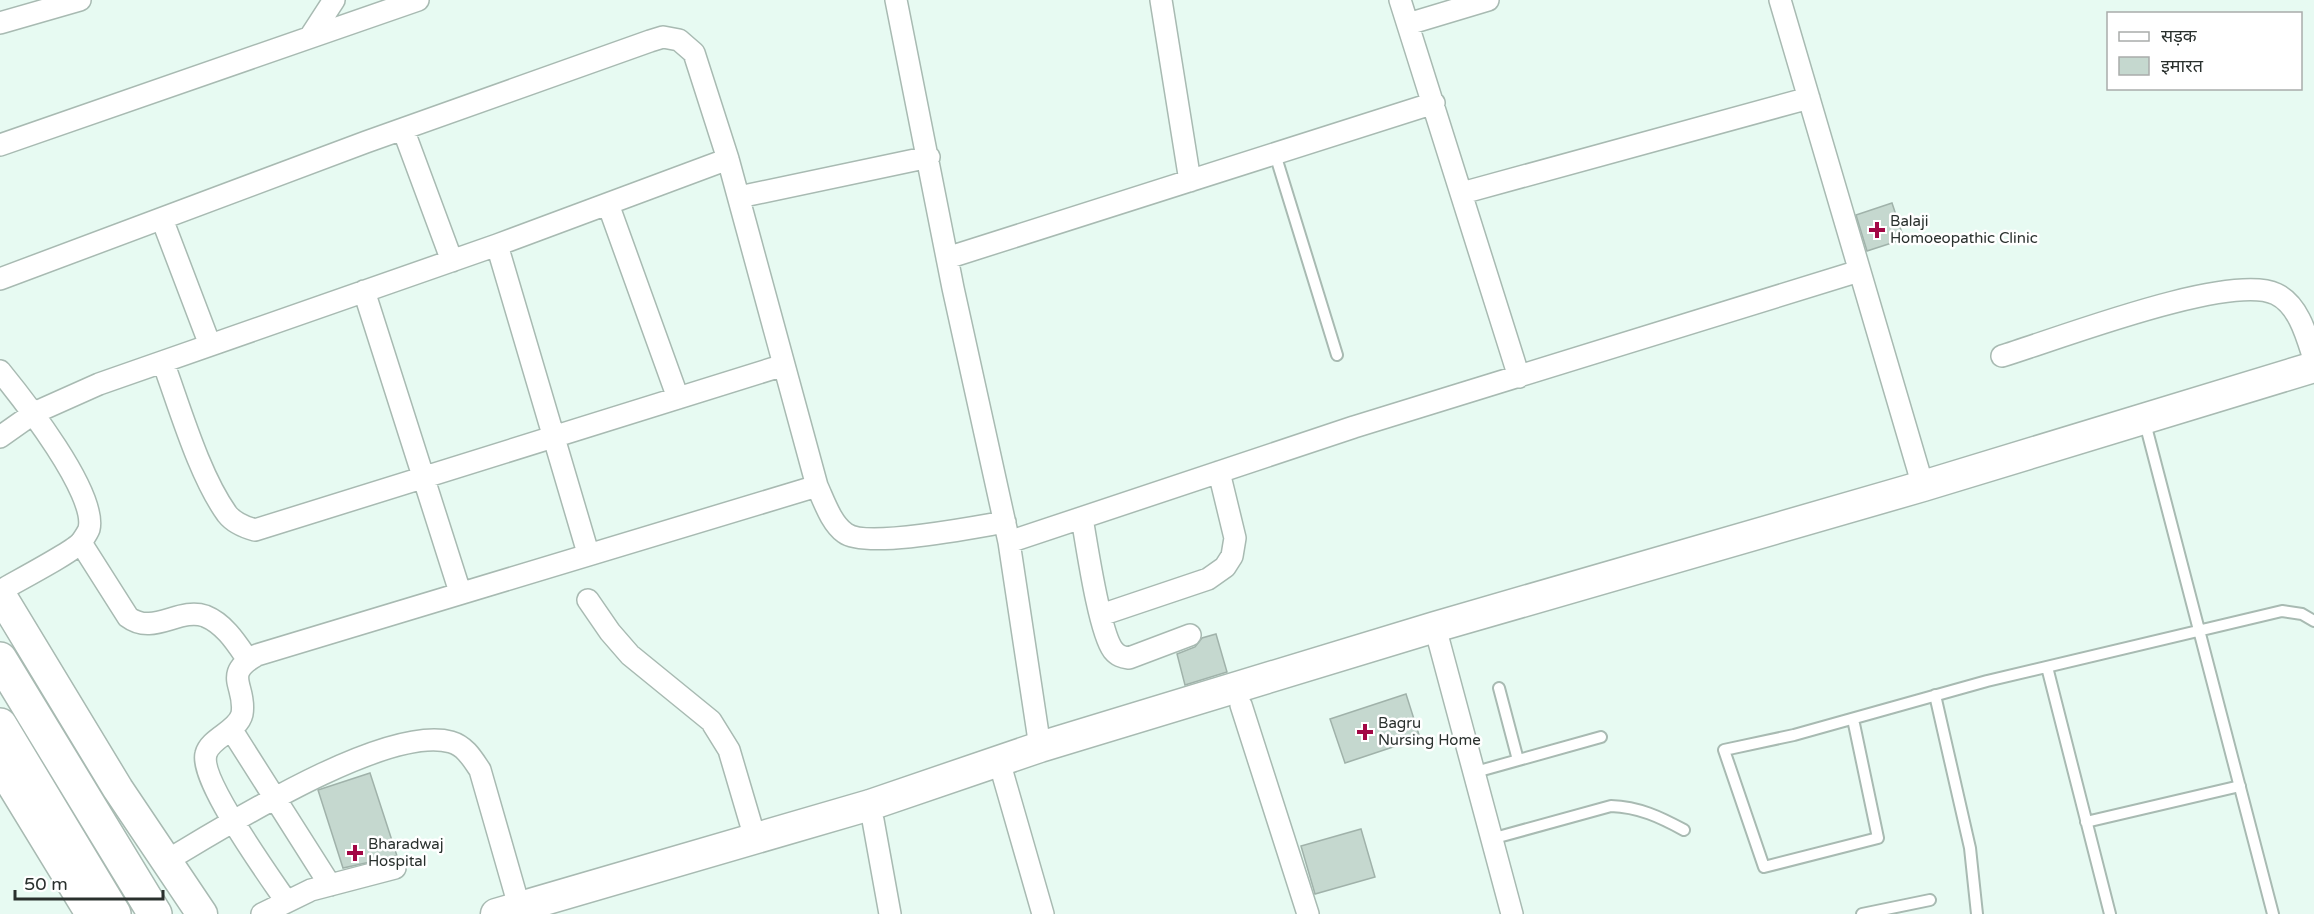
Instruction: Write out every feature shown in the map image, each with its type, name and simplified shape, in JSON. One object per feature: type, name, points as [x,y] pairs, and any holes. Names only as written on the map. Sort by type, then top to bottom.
[{"type":"highway","points":[[0,659],[155,914]]},
{"type":"highway","points":[[0,725],[114,914]]},
{"type":"main road","points":[[555,914],[873,820],[1001,769],[1040,747],[2147,427],[2314,367]]},
{"type":"main road","points":[[508,910],[870,805],[1241,705],[1437,634],[1923,486],[2147,427],[2314,388]]},
{"type":"main road","points":[[0,593],[166,861],[202,914]]},
{"type":"main road","points":[[0,765],[91,914]]},
{"type":"street","points":[[0,23],[80,0]]},
{"type":"street","points":[[310,37],[333,0]]},
{"type":"street","points":[[0,146],[418,0]]},
{"type":"street","points":[[896,0],[929,157],[947,258],[1007,532],[1040,747]]},
{"type":"street","points":[[1161,0],[1190,181]]},
{"type":"street","points":[[1400,0],[1519,376]]},
{"type":"street","points":[[1408,24],[1488,0]]},
{"type":"street","points":[[1780,0],[1923,486]]},
{"type":"street","points":[[0,279],[403,129],[663,37],[679,40],[694,53],[728,159],[817,486],[831,516],[844,533],[855,539],[1007,532],[1082,518],[1519,376],[1860,272]]},
{"type":"street","points":[[1462,193],[1809,98]]},
{"type":"street","points":[[947,258],[1434,103]]},
{"type":"street","points":[[403,129],[452,261]]},
{"type":"street","points":[[739,197],[929,157]]},
{"type":"street","points":[[0,437],[34,413],[99,384],[497,245],[728,159]]},
{"type":"street","points":[[608,204],[678,398]]},
{"type":"street","points":[[162,219],[210,345]]},
{"type":"street","points":[[497,245],[588,554]]},
{"type":"street","points":[[2002,356],[2164,305],[2229,291],[2256,288],[2275,293],[2287,301],[2304,329],[2314,359]]},
{"type":"street","points":[[364,291],[460,592]]},
{"type":"street","points":[[163,362],[207,476],[228,515],[239,525],[255,530],[784,364]]},
{"type":"street","points":[[0,370],[34,413],[77,483],[89,528],[81,543],[0,593]]},
{"type":"street","points":[[1101,615],[1208,579],[1225,567],[1232,556],[1234,538],[1219,472]]},
{"type":"street","points":[[286,901],[234,822],[204,762],[207,750],[241,717],[242,706],[236,680],[239,669],[248,660],[460,592],[817,486]]},
{"type":"street","points":[[1082,518],[1101,615],[1112,649],[1120,657],[1129,658],[1190,635]]},
{"type":"street","points":[[81,543],[128,617],[138,624],[190,615],[204,616],[227,631],[248,660]]},
{"type":"street","points":[[588,600],[610,632],[630,655],[711,721],[729,750],[755,838]]},
{"type":"street","points":[[1437,634],[1472,773],[1512,914]]},
{"type":"street","points":[[1241,705],[1308,914]]},
{"type":"street","points":[[231,729],[330,885]]},
{"type":"street","points":[[166,861],[274,798],[341,765],[399,745],[426,739],[452,742],[467,751],[480,770],[508,910]]},
{"type":"street","points":[[1001,769],[1043,914]]},
{"type":"street","points":[[873,820],[890,914]]},
{"type":"street","points":[[262,914],[286,901],[330,885],[395,868]]},
{"type":"lane","points":[[1275,154],[1337,355]]},
{"type":"lane","points":[[2147,427],[2273,914]]},
{"type":"lane","points":[[1853,719],[1878,838],[1764,867],[1724,750],[1794,735],[1935,695],[2047,667],[2282,611],[2302,614],[2314,621]]},
{"type":"lane","points":[[2047,667],[2110,914]]},
{"type":"lane","points":[[1499,688],[1518,760]]},
{"type":"lane","points":[[1935,695],[1970,848],[1977,914]]},
{"type":"lane","points":[[1472,773],[1601,737]]},
{"type":"lane","points":[[2086,822],[2240,786]]},
{"type":"lane","points":[[1491,839],[1611,806],[1630,806],[1648,812],[1684,830]]},
{"type":"lane","points":[[1867,913],[1930,900]]},
{"type":"building","points":[[1892,203],[1904,239],[1867,251],[1856,215]]},
{"type":"building","points":[[1216,634],[1227,672],[1185,685],[1177,654],[1195,647],[1202,638]]},
{"type":"building","points":[[1406,694],[1420,738],[1345,763],[1330,719]]},
{"type":"building","points":[[370,773],[397,856],[343,868],[318,790]]},
{"type":"building","points":[[1361,829],[1375,877],[1315,894],[1301,846]]},
{"type":"place","name":"Balaji Homoeopathic Clinic","points":[[1877,230]]},
{"type":"place","name":"Bagru Nursing Home","points":[[1365,732]]},
{"type":"place","name":"Bharadwaj Hospital","points":[[355,853]]}]
